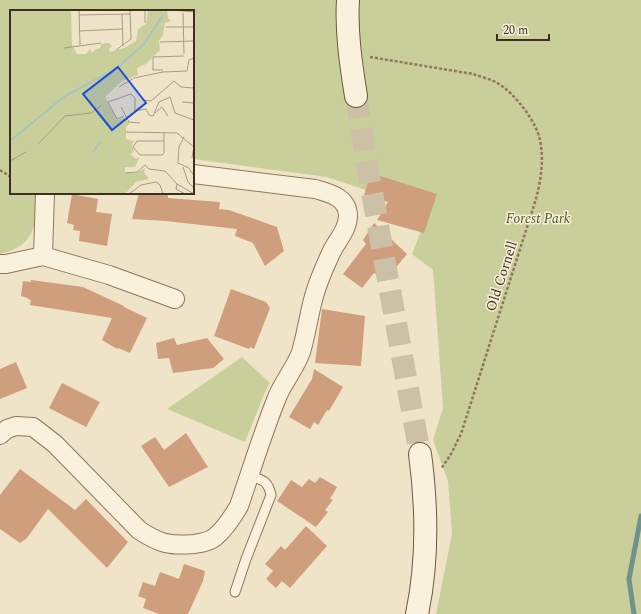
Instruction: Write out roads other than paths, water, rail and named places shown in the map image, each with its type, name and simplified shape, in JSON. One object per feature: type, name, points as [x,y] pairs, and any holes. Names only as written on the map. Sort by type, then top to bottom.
[{"type":"main road","points":[[344,5],[356,96]]},
{"type":"main road","points":[[416,614],[420,599],[425,511],[420,454]]},
{"type":"street","points":[[0,435],[7,429],[16,426],[34,427],[54,444],[140,530],[152,538],[177,545],[202,543],[214,538],[230,522],[239,506],[276,398],[295,366],[301,351],[315,293],[332,252],[344,232],[347,223],[346,207],[341,199],[336,196],[315,189],[194,174]]},
{"type":"street","points":[[43,256],[45,194]]},
{"type":"street","points":[[0,264],[43,256],[109,275],[175,299]]},
{"type":"lane","points":[[235,592],[271,495],[269,486],[263,480],[250,476]]},
{"type":"waterway","points":[[634,614],[629,579],[641,516]]},
{"type":"tunnel","points":[[356,96],[366,160],[420,454]]},
{"type":"park label","name":"Forest Park","points":[[538,218]]}]
